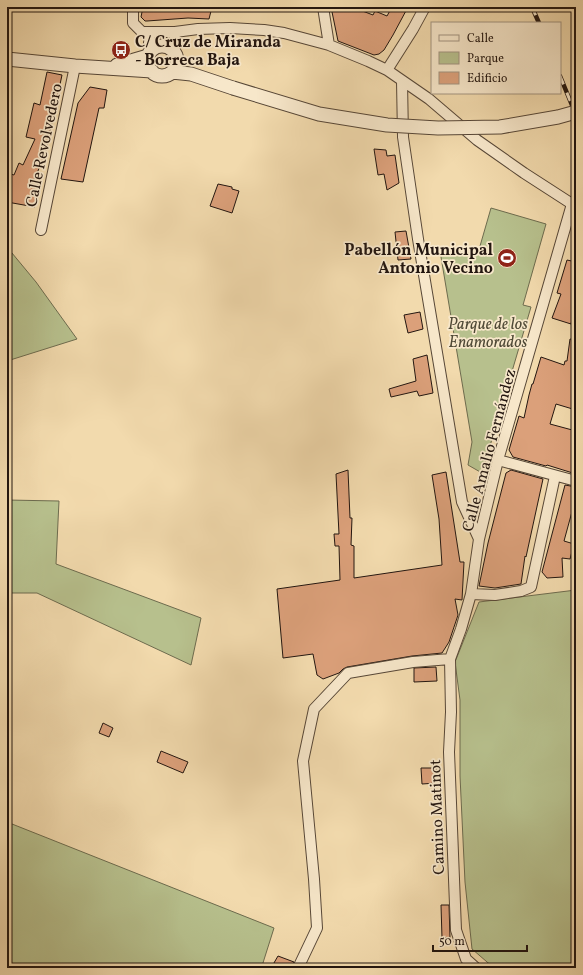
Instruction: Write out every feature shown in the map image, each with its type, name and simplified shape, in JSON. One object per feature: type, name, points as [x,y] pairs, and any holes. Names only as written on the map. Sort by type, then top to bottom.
[{"type":"street","points":[[134,7],[133,23],[142,32],[175,32],[230,28],[264,30],[284,33],[329,45],[368,61],[387,70],[429,99],[477,140],[524,173],[574,205]]},
{"type":"street","points":[[323,7],[329,45]]},
{"type":"street","points":[[387,70],[425,7]]},
{"type":"street","points":[[150,33],[148,64],[152,71],[157,75],[164,76],[172,72],[177,66],[175,32]]},
{"type":"street","points":[[108,68],[149,54],[155,48],[161,46],[168,47],[191,74]]},
{"type":"street","points":[[7,58],[75,66],[152,71]]},
{"type":"street","name":"Calle Revolvedero","points":[[41,230],[75,66]]},
{"type":"street","points":[[172,72],[191,74],[319,114],[387,125],[438,128],[500,127],[558,117],[576,112]]},
{"type":"street","points":[[402,81],[403,137],[418,239],[462,502],[479,539]]},
{"type":"street","name":"Calle Amalio Fernández","points":[[450,659],[461,629],[471,594],[479,539],[498,460],[574,205]]},
{"type":"street","points":[[498,460],[576,481]]},
{"type":"street","points":[[471,594],[495,595],[531,587],[555,476]]},
{"type":"street","points":[[298,968],[317,928],[303,761],[314,709],[348,673],[413,662],[450,659]]},
{"type":"street","name":"Camino Matinot","points":[[450,659],[451,712],[449,752],[456,930],[466,959],[476,968]]},
{"type":"green space","name":"Parque de los Enamorados","points":[[491,208],[546,224],[523,305],[531,307],[482,473],[468,465],[472,442],[440,251],[478,253]]},
{"type":"green space","points":[[7,247],[36,282],[77,339],[7,361]]},
{"type":"green space","points":[[7,500],[59,501],[56,564],[201,618],[191,665],[37,593],[7,593]]},
{"type":"green space","points":[[576,590],[576,968],[494,968],[472,949],[465,882],[460,776],[460,700],[455,662],[479,602]]},
{"type":"green space","points":[[7,822],[274,928],[262,966],[239,968],[7,968]]},
{"type":"building","points":[[143,7],[212,7],[209,19],[188,18],[145,21],[141,17]]},
{"type":"building","points":[[331,7],[352,7],[373,15],[375,11],[387,16],[392,7],[408,7],[384,50],[379,54],[374,55],[338,41]]},
{"type":"building","points":[[47,72],[62,75],[45,155],[33,182],[39,185],[35,207],[7,202],[7,173],[14,175],[19,163],[23,165],[35,139],[26,137],[34,103],[40,105]]},
{"type":"building","points":[[90,87],[107,90],[104,108],[99,108],[83,182],[61,179],[78,103]]},
{"type":"building","points":[[374,149],[386,150],[387,156],[395,155],[399,183],[387,190],[384,174],[378,175]]},
{"type":"building","points":[[218,184],[232,187],[232,189],[239,191],[232,213],[210,206]]},
{"type":"building","points":[[406,231],[411,259],[398,260],[395,232]]},
{"type":"building","points":[[567,260],[576,262],[576,310],[574,309],[571,324],[552,318],[561,294],[557,293]]},
{"type":"building","points":[[420,312],[423,329],[408,333],[404,315]]},
{"type":"building","points":[[570,339],[576,340],[576,381],[573,396],[576,397],[576,410],[556,404],[550,424],[576,431],[576,474],[513,457],[509,450],[519,416],[524,418],[532,384],[541,357],[564,365],[565,361],[567,361]]},
{"type":"building","points":[[427,355],[433,393],[419,396],[417,391],[391,397],[389,389],[416,381],[413,359]]},
{"type":"building","points":[[348,470],[350,518],[352,518],[351,545],[354,546],[354,578],[442,565],[439,519],[432,475],[446,472],[460,562],[464,562],[462,600],[455,599],[458,615],[449,642],[442,653],[412,656],[347,667],[339,673],[323,679],[317,675],[313,654],[283,658],[277,589],[340,580],[339,546],[335,546],[334,534],[339,534],[336,474]]},
{"type":"building","points":[[511,470],[543,479],[526,557],[525,556],[521,584],[495,588],[479,586],[488,543],[506,473]]},
{"type":"building","points":[[565,485],[576,487],[576,508],[573,508],[564,541],[574,544],[570,559],[562,558],[563,577],[547,578],[542,572]]},
{"type":"building","points":[[436,667],[437,681],[414,682],[414,668]]},
{"type":"building","points":[[103,723],[113,728],[109,737],[99,733]]},
{"type":"building","points":[[161,751],[188,762],[183,773],[157,762]]},
{"type":"building","points":[[421,768],[436,768],[436,783],[422,784]]},
{"type":"building","points":[[441,905],[449,905],[450,938],[442,938]]},
{"type":"building","points":[[278,956],[294,962],[292,968],[271,968]]},
{"type":"railway","points":[[532,7],[539,22]]},
{"type":"railway","points":[[561,78],[576,115]]},
{"type":"place","name":"C/ Cruz de Miranda - Borreca Baja","points":[[121,50]]},
{"type":"place","name":"Pabellón Municipal Antonio Vecino","points":[[507,258]]}]
